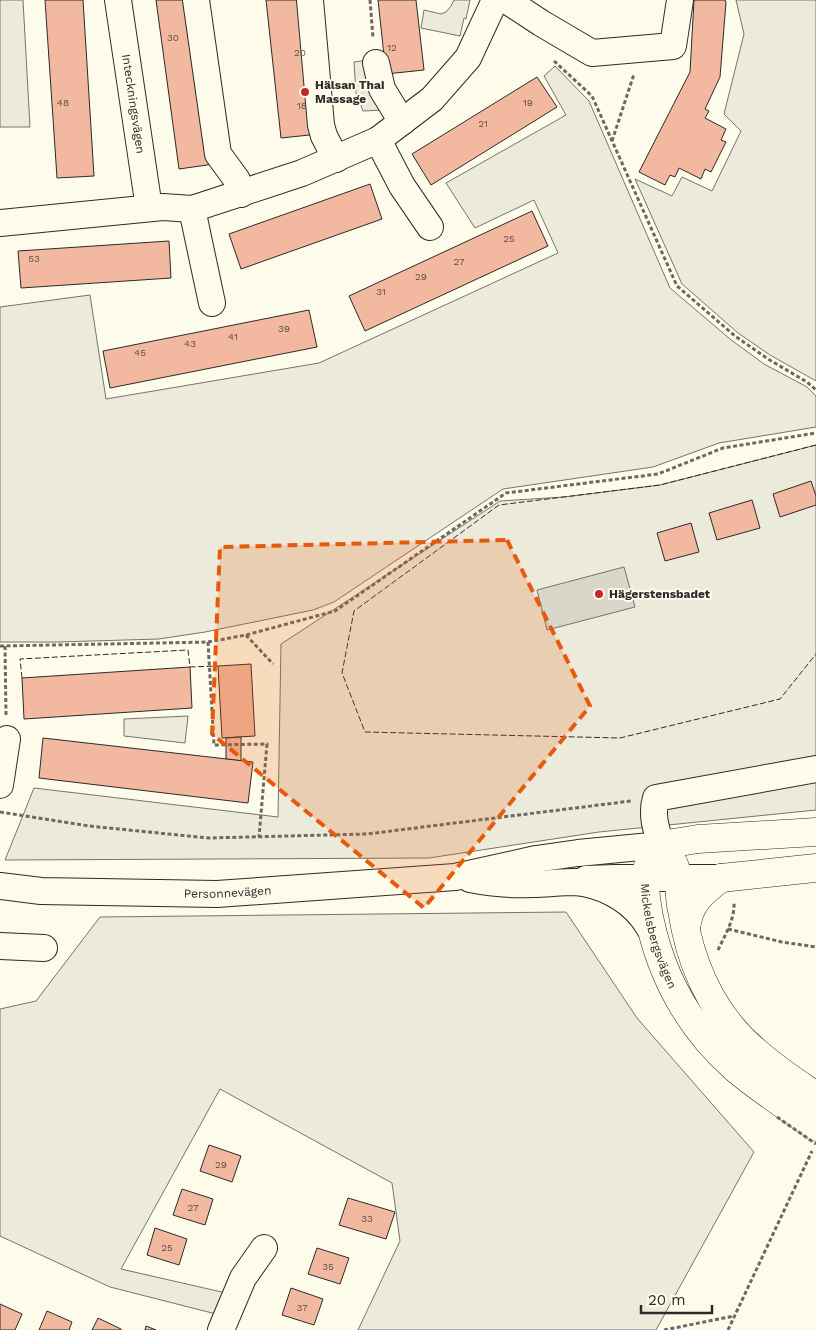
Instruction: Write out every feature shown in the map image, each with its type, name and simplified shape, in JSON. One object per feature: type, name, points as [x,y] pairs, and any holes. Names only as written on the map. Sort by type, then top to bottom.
[{"type":"main road","points":[[661,845],[698,840],[816,832]]},
{"type":"main road","name":"Mickelsbergsvägen","points":[[794,1101],[737,1069],[713,1047],[693,1022],[676,995],[663,966],[652,933],[646,896],[645,878],[647,866],[652,854],[661,845],[675,866],[679,878],[681,904],[691,951],[701,979],[715,1005],[816,1127]]},
{"type":"main road","points":[[686,930],[687,918],[692,906],[699,896],[721,878],[816,868]]},
{"type":"street","name":"Inteckningsvägen","points":[[118,0],[149,208]]},
{"type":"street","points":[[196,0],[218,154],[237,180],[241,194]]},
{"type":"street","points":[[310,0],[321,125],[324,136],[336,159]]},
{"type":"street","points":[[0,223],[149,208],[192,209],[302,173],[336,159],[378,140],[432,99],[468,58],[495,0]]},
{"type":"street","points":[[506,0],[540,23],[592,53],[673,46],[680,0]]},
{"type":"street","points":[[376,63],[382,88],[402,122]]},
{"type":"street","points":[[378,140],[402,186],[430,227]]},
{"type":"street","points":[[192,209],[212,304]]},
{"type":"street","points":[[0,785],[7,739]]},
{"type":"street","points":[[661,845],[654,816],[656,798],[816,769]]},
{"type":"street","name":"Personnevägen","points":[[0,886],[41,891],[218,894],[454,876],[578,852],[661,845]]},
{"type":"street","name":"Personnevägen","points":[[454,876],[505,884],[575,882],[594,886],[612,893],[628,903],[642,917],[652,933]]},
{"type":"street","name":"Personnevägen","points":[[556,883],[615,878],[721,878]]},
{"type":"street","points":[[0,946],[44,948]]},
{"type":"street","points":[[221,1330],[243,1278],[264,1248]]},
{"type":"path","points":[[370,0],[376,63]]},
{"type":"path","points":[[612,141],[642,48]]},
{"type":"path","points":[[548,56],[592,96],[677,286],[735,336],[768,359],[807,382],[816,390]]},
{"type":"path","points":[[0,646],[208,642],[246,635],[335,611],[506,493],[658,474],[723,448],[816,433]]},
{"type":"path","points":[[246,635],[273,664]]},
{"type":"path","points":[[208,642],[214,745],[267,744],[259,837]]},
{"type":"path","points":[[5,646],[7,739]]},
{"type":"path","points":[[0,812],[89,826],[208,838],[259,837],[368,834],[656,798]]},
{"type":"path","points":[[728,929],[782,942],[816,947]]},
{"type":"path","points":[[728,1330],[816,1143],[794,1101]]},
{"type":"path","points":[[664,1330],[735,1316]]},
{"type":"highlighted area","points":[[507,540],[590,706],[424,908],[212,734],[220,547]]},
{"type":"shaded area","points":[[0,0],[23,0],[30,127],[0,127]]},
{"type":"shaded area","points":[[454,0],[470,0],[460,36],[421,28],[424,10],[441,14],[446,12]]},
{"type":"shaded area","points":[[736,0],[816,0],[816,381],[770,355],[738,333],[682,284],[635,179],[672,196],[682,177],[712,191],[741,131],[724,114],[744,34]]},
{"type":"shaded area","points":[[369,60],[383,110],[363,111],[356,93],[354,62]]},
{"type":"shaded area","points":[[555,66],[589,101],[670,288],[730,339],[764,364],[807,387],[816,396],[816,427],[719,443],[653,467],[503,489],[334,602],[313,610],[205,632],[159,639],[0,642],[0,307],[90,295],[106,399],[319,363],[558,253],[534,200],[475,228],[446,183],[566,115],[544,76]]},
{"type":"shaded area","points":[[816,445],[816,810],[599,832],[429,858],[5,860],[34,788],[278,817],[281,644],[500,501],[564,497],[660,485]]},
{"type":"shaded area","points":[[624,567],[635,607],[547,630],[537,590]]},
{"type":"shaded area","points":[[188,716],[185,743],[124,736],[124,719]]},
{"type":"shaded area","points":[[566,912],[637,1018],[754,1152],[656,1330],[358,1330],[400,1241],[392,1183],[220,1089],[121,1269],[226,1293],[220,1315],[110,1287],[0,1236],[0,1009],[36,1001],[100,917]]},
{"type":"building","points":[[45,0],[83,0],[94,176],[57,178]]},
{"type":"building","points":[[156,0],[191,0],[214,164],[179,169]]},
{"type":"building","points":[[266,0],[304,0],[319,134],[281,138]]},
{"type":"building","points":[[378,0],[416,0],[424,70],[386,74]]},
{"type":"building","points":[[694,0],[725,0],[726,2],[720,77],[705,109],[709,111],[705,118],[726,129],[721,140],[726,142],[711,172],[705,169],[701,179],[679,168],[675,177],[670,175],[665,185],[639,172],[690,72]]},
{"type":"building","points":[[537,77],[557,107],[431,185],[412,154]]},
{"type":"building","points":[[370,184],[382,219],[241,269],[229,234]]},
{"type":"building","points":[[532,211],[548,246],[365,331],[349,296]]},
{"type":"building","points":[[169,241],[171,278],[21,288],[18,251]]},
{"type":"building","points":[[309,310],[317,347],[110,388],[103,351]]},
{"type":"building","points":[[811,481],[816,496],[816,505],[780,517],[773,494]]},
{"type":"building","points":[[752,500],[760,528],[717,540],[709,513]]},
{"type":"building","points":[[691,523],[699,552],[665,561],[657,533]]},
{"type":"building","points":[[251,664],[255,736],[222,738],[218,666]]},
{"type":"building","points":[[190,667],[192,708],[24,719],[22,678]]},
{"type":"building","points":[[241,737],[241,761],[226,759],[226,738]]},
{"type":"building","points":[[43,738],[253,762],[248,803],[39,778]]},
{"type":"building","points":[[209,1145],[241,1156],[232,1182],[200,1171]]},
{"type":"building","points":[[182,1189],[213,1199],[205,1225],[173,1215]]},
{"type":"building","points":[[348,1198],[395,1212],[386,1239],[339,1225]]},
{"type":"building","points":[[155,1228],[187,1239],[179,1265],[147,1255]]},
{"type":"building","points":[[317,1248],[349,1258],[340,1284],[308,1274]]},
{"type":"building","points":[[291,1288],[323,1299],[314,1325],[282,1315]]},
{"type":"building","points":[[0,1304],[22,1314],[15,1330],[0,1330]]},
{"type":"building","points":[[47,1311],[72,1322],[69,1330],[39,1330]]},
{"type":"building","points":[[98,1318],[121,1329],[121,1330],[92,1330]]},
{"type":"building","points":[[146,1326],[156,1330],[145,1330]]},
{"type":"fence","points":[[816,445],[660,485],[499,505],[354,611],[342,673],[365,732],[620,738],[780,699],[816,654]]},
{"type":"fence","points":[[22,678],[20,659],[188,650],[190,667],[218,666]]},
{"type":"place","name":"Hälsan Thai Massage","points":[[305,92]]},
{"type":"place","name":"Hägerstensbadet","points":[[599,594]]}]
